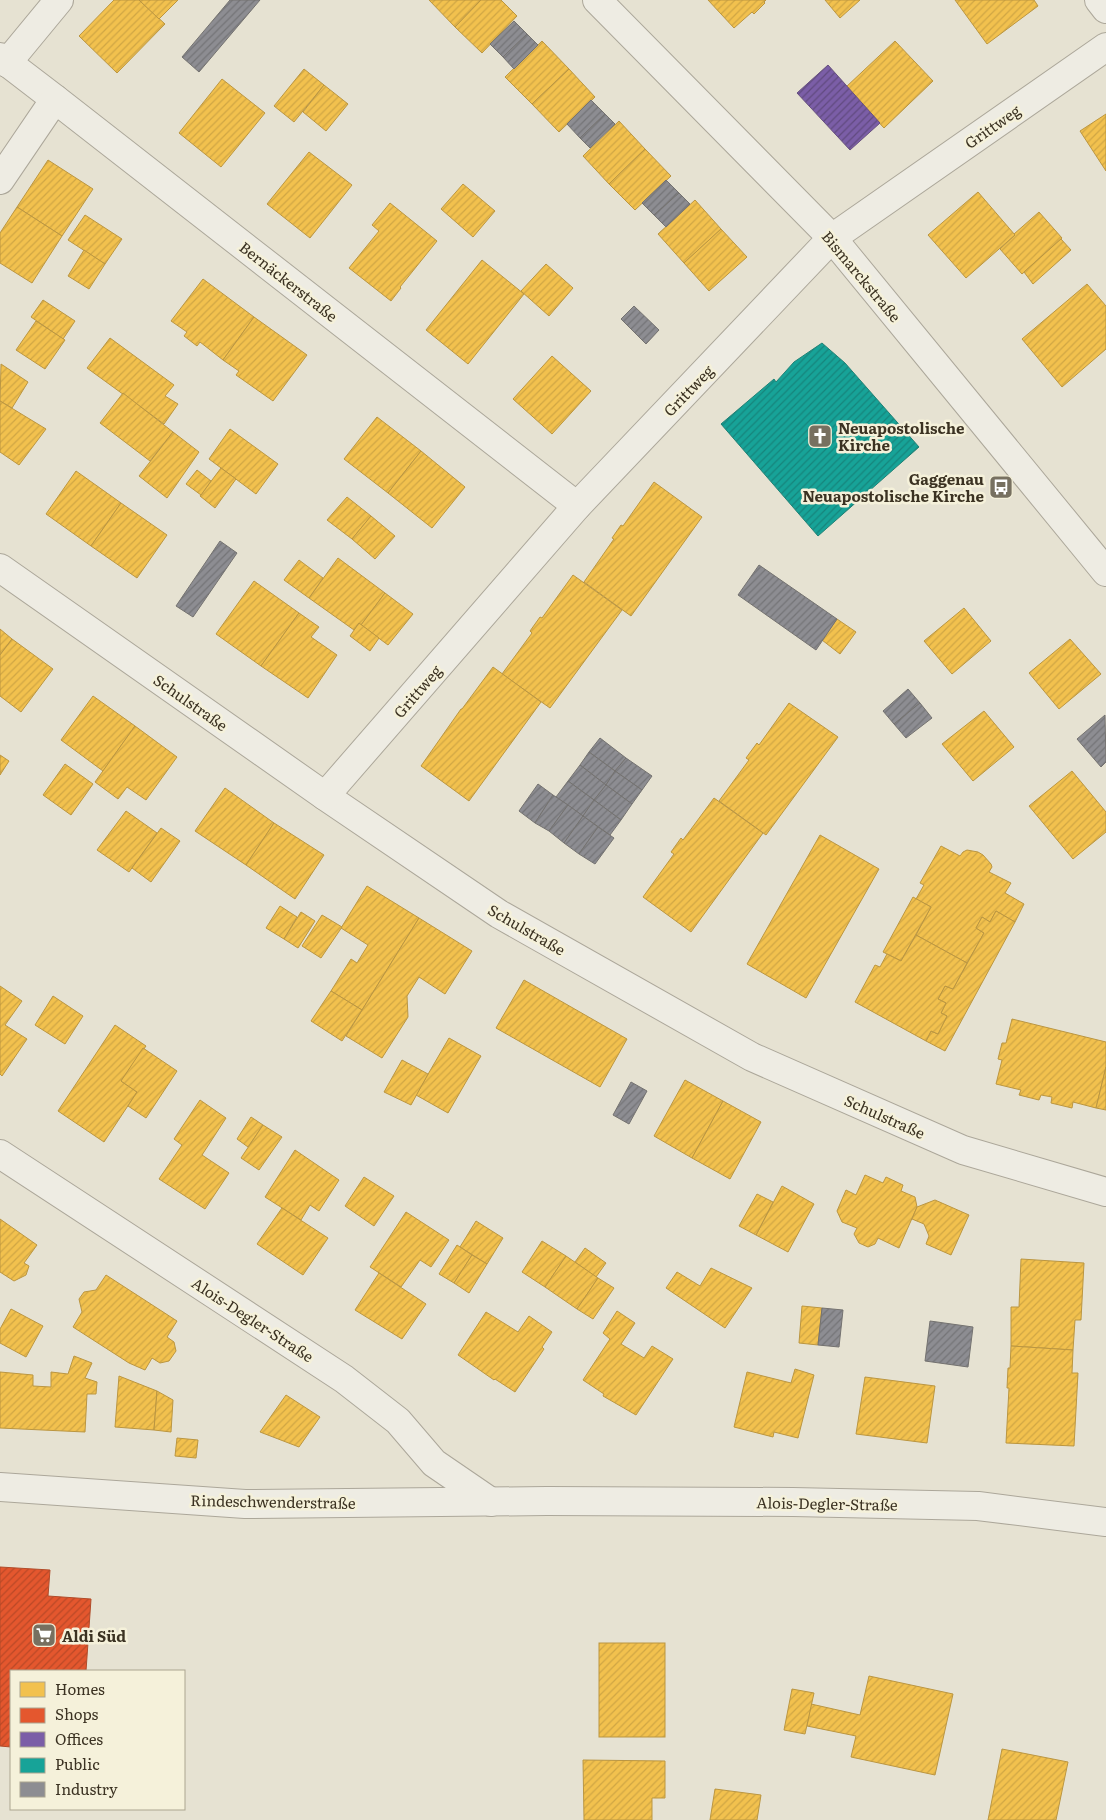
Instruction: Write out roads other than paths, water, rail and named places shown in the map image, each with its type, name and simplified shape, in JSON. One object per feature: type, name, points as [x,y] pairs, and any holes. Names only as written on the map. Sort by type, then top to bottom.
[{"type":"street","points":[[4,60],[60,0]]},
{"type":"street","name":"Bismarckstraße","points":[[597,0],[832,238],[1106,572]]},
{"type":"street","points":[[1099,0],[1106,9]]},
{"type":"street","name":"Grittweg","points":[[326,796],[577,506],[832,238],[1106,47]]},
{"type":"street","name":"Bernäckerstraße","points":[[4,60],[577,506]]},
{"type":"street","points":[[0,180],[55,99]]},
{"type":"street","name":"Schulstraße","points":[[0,568],[326,796],[499,914],[752,1057],[963,1150],[1106,1192]]},
{"type":"street","name":"Alois-Degler-Straße","points":[[0,1154],[344,1379],[398,1420],[434,1463],[491,1502]]},
{"type":"street","name":"Rindeschwenderstraße","points":[[0,1487],[246,1504],[547,1502]]},
{"type":"street","name":"Alois-Degler-Straße","points":[[547,1502],[792,1502],[978,1506],[1106,1522]]},
{"type":"place","name":"Neuapostolische Kirche","points":[[820,436]]},
{"type":"place","name":"Gaggenau Neuapostolische Kirche","points":[[1001,487]]},
{"type":"place","name":"Aldi Süd","points":[[44,1635]]}]
